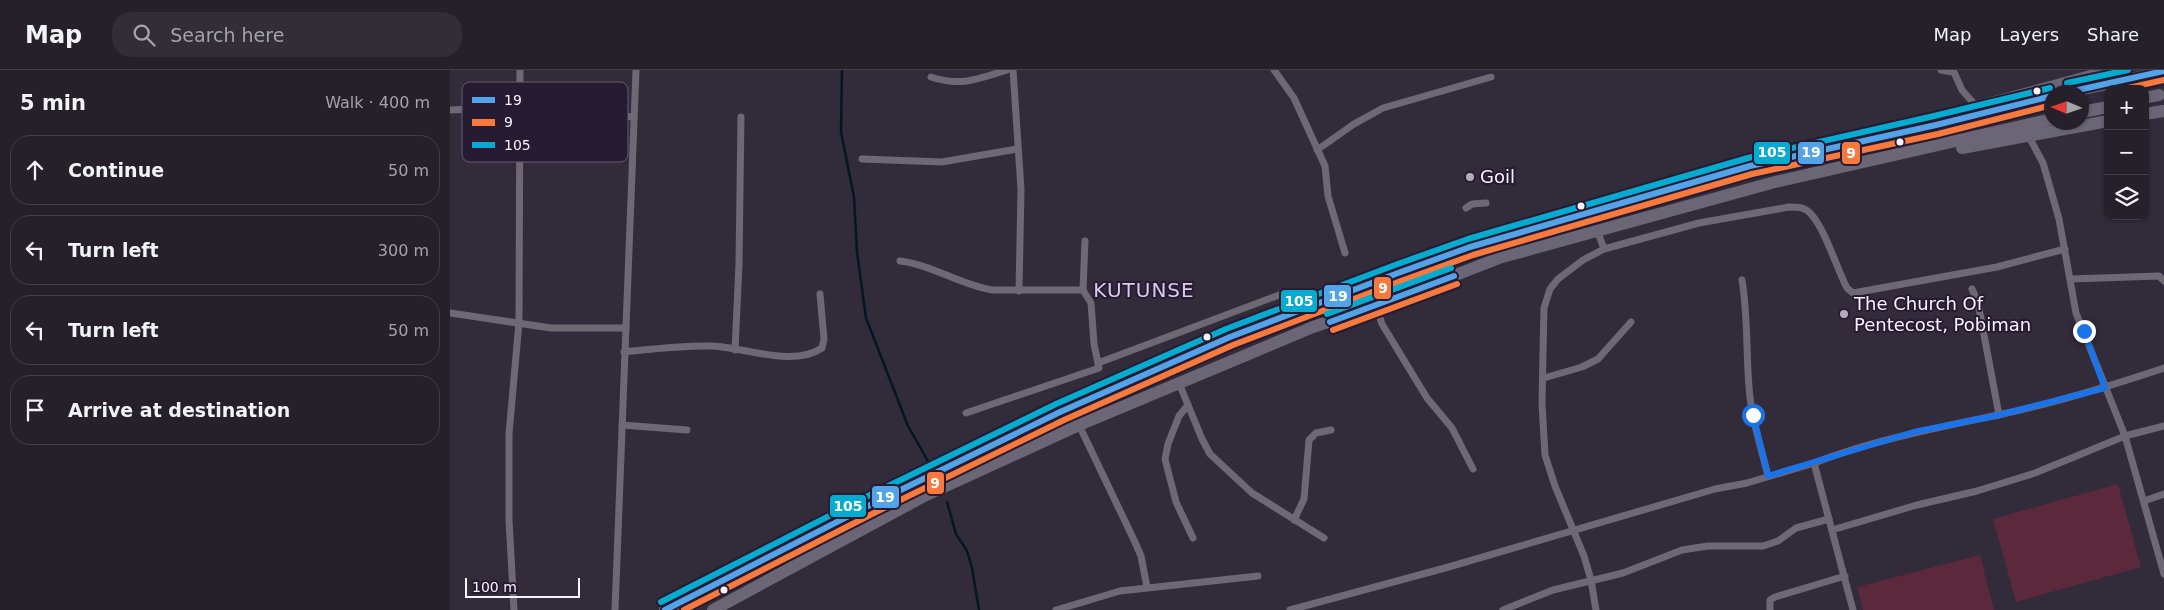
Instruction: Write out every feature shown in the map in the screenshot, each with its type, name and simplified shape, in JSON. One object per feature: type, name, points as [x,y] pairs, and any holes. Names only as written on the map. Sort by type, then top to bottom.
[{"type":"highway","points":[[1877,138],[1976,106],[2114,70]]},
{"type":"highway","points":[[2089,88],[2154,74]]},
{"type":"highway","points":[[2149,97],[2160,95]]},
{"type":"highway","points":[[665,610],[866,507],[1060,412],[1230,337],[1398,273],[1470,248],[1750,166],[2044,98]]},
{"type":"highway","points":[[2089,111],[2104,108]]},
{"type":"highway","points":[[2149,113],[2163,111]]},
{"type":"highway","points":[[713,610],[926,495],[1073,427],[1305,331],[1376,306],[1502,257],[1775,182],[2044,121]]},
{"type":"highway","points":[[1904,152],[1947,150],[2104,122]]},
{"type":"highway","points":[[1060,412],[1068,417],[1073,427]]},
{"type":"street","points":[[615,610],[636,70]]},
{"type":"street","points":[[931,78],[957,84],[971,82],[1007,70]]},
{"type":"street","points":[[1014,70],[1017,149],[1021,189],[1020,290]]},
{"type":"street","points":[[1274,70],[1294,98],[1325,166],[1328,196],[1345,253]]},
{"type":"street","points":[[1941,70],[1953,71],[1962,90],[1976,106]]},
{"type":"street","points":[[1317,150],[1354,124],[1383,108],[1491,77]]},
{"type":"street","points":[[450,110],[450,116]]},
{"type":"street","points":[[628,116],[634,117]]},
{"type":"street","points":[[735,350],[739,264],[741,117]]},
{"type":"street","points":[[2028,134],[2043,163],[2059,219],[2076,313],[2125,436],[2164,574]]},
{"type":"street","points":[[862,159],[942,162],[1017,149]]},
{"type":"street","points":[[514,610],[509,520],[509,434],[519,322],[520,162]]},
{"type":"street","points":[[1466,208],[1472,204],[1486,203]]},
{"type":"street","points":[[1596,610],[1591,580],[1574,529],[1555,486],[1545,455],[1542,404],[1544,308],[1550,289],[1558,279],[1583,260],[1604,249],[1699,223],[1772,209],[1802,208],[1811,214],[1822,232],[1847,288],[1853,293],[1997,267],[2065,249]]},
{"type":"street","points":[[1598,230],[1604,249]]},
{"type":"street","points":[[966,413],[1099,368],[1094,344],[1092,305],[1083,290],[1085,241]]},
{"type":"street","points":[[900,261],[924,265],[979,288],[992,290],[1083,290]]},
{"type":"street","points":[[2071,279],[2159,276],[2164,281]]},
{"type":"street","points":[[1742,280],[1747,307],[1749,387],[1753,415],[1768,476]]},
{"type":"street","points":[[1972,289],[1978,303],[1999,415]]},
{"type":"street","points":[[624,352],[715,346],[778,356],[806,355],[822,348],[824,339],[820,294]]},
{"type":"street","points":[[1098,363],[1279,295]]},
{"type":"street","points":[[1376,306],[1382,324],[1427,398],[1452,428],[1473,468]]},
{"type":"street","points":[[450,313],[551,328],[626,328]]},
{"type":"street","points":[[1544,378],[1582,367],[1598,359],[1632,322]]},
{"type":"street","points":[[1290,610],[1445,568],[1715,489],[1814,463],[1914,432],[1999,415],[2105,388],[2164,368]]},
{"type":"street","points":[[1179,383],[1210,454],[1252,493],[1324,538]]},
{"type":"street","points":[[1188,405],[1181,411],[1166,449],[1165,460],[1176,502],[1193,538]]},
{"type":"street","points":[[622,424],[687,430]]},
{"type":"street","points":[[1832,530],[1917,505],[1977,491],[2035,473],[2125,436],[2164,426]]},
{"type":"street","points":[[1073,427],[1134,540],[1144,568],[1147,587]]},
{"type":"street","points":[[1294,520],[1304,499],[1309,440],[1316,433],[1331,430]]},
{"type":"street","points":[[1814,463],[1853,610]]},
{"type":"street","points":[[2144,501],[2164,494]]},
{"type":"street","points":[[1503,610],[1553,590],[1623,573],[1682,550],[1708,546],[1763,546],[1778,542],[1796,528],[1829,519]]},
{"type":"street","points":[[1056,610],[1102,595],[1147,587],[1258,576]]},
{"type":"street","points":[[1770,610],[1770,600],[1775,597],[1845,576]]},
{"type":"shaded area","points":[[2118,484],[2141,567],[2016,602],[1993,519]]},
{"type":"shaded area","points":[[1980,555],[1994,610],[1863,610],[1857,587]]},
{"type":"waterway","points":[[842,70],[841,132],[854,197],[857,252],[866,318],[908,426],[929,463]]},
{"type":"waterway","points":[[947,502],[956,534],[967,551],[972,568],[979,610]]},
{"type":"transit line","name":"105","points":[[2067,83],[2128,70]]},
{"type":"transit line","name":"19","points":[[2089,88],[2164,71]]},
{"type":"transit line","name":"9","points":[[2142,85],[2164,80]]},
{"type":"transit line","name":"105","points":[[661,602],[870,495],[1056,404],[1226,329],[1395,265],[1468,239],[1748,158],[2044,89]]},
{"type":"transit line","name":"19","points":[[665,610],[874,503],[1060,412],[1230,337],[1398,273],[1470,247],[1750,166],[1936,125],[2044,98]]},
{"type":"transit line","name":"9","points":[[684,610],[878,511],[1064,420],[1233,345],[1401,281],[1473,255],[1752,174],[1938,134],[2044,107]]},
{"type":"transit line","name":"105","points":[[1327,314],[1451,268]]},
{"type":"transit line","name":"19","points":[[1330,322],[1454,276]]},
{"type":"transit line","name":"9","points":[[1333,330],[1457,284]]},
{"type":"place","name":"Goil","points":[[1470,177]]},
{"type":"place","name":"The Church Of Pentecost, Pobiman","points":[[1844,314]]},
{"type":"district","name":"KUTUNSE","points":[[1144,290]]},
{"type":"route","points":[[1753,415],[1768,476],[1914,432],[1999,415],[2105,388],[2084,331]]}]
